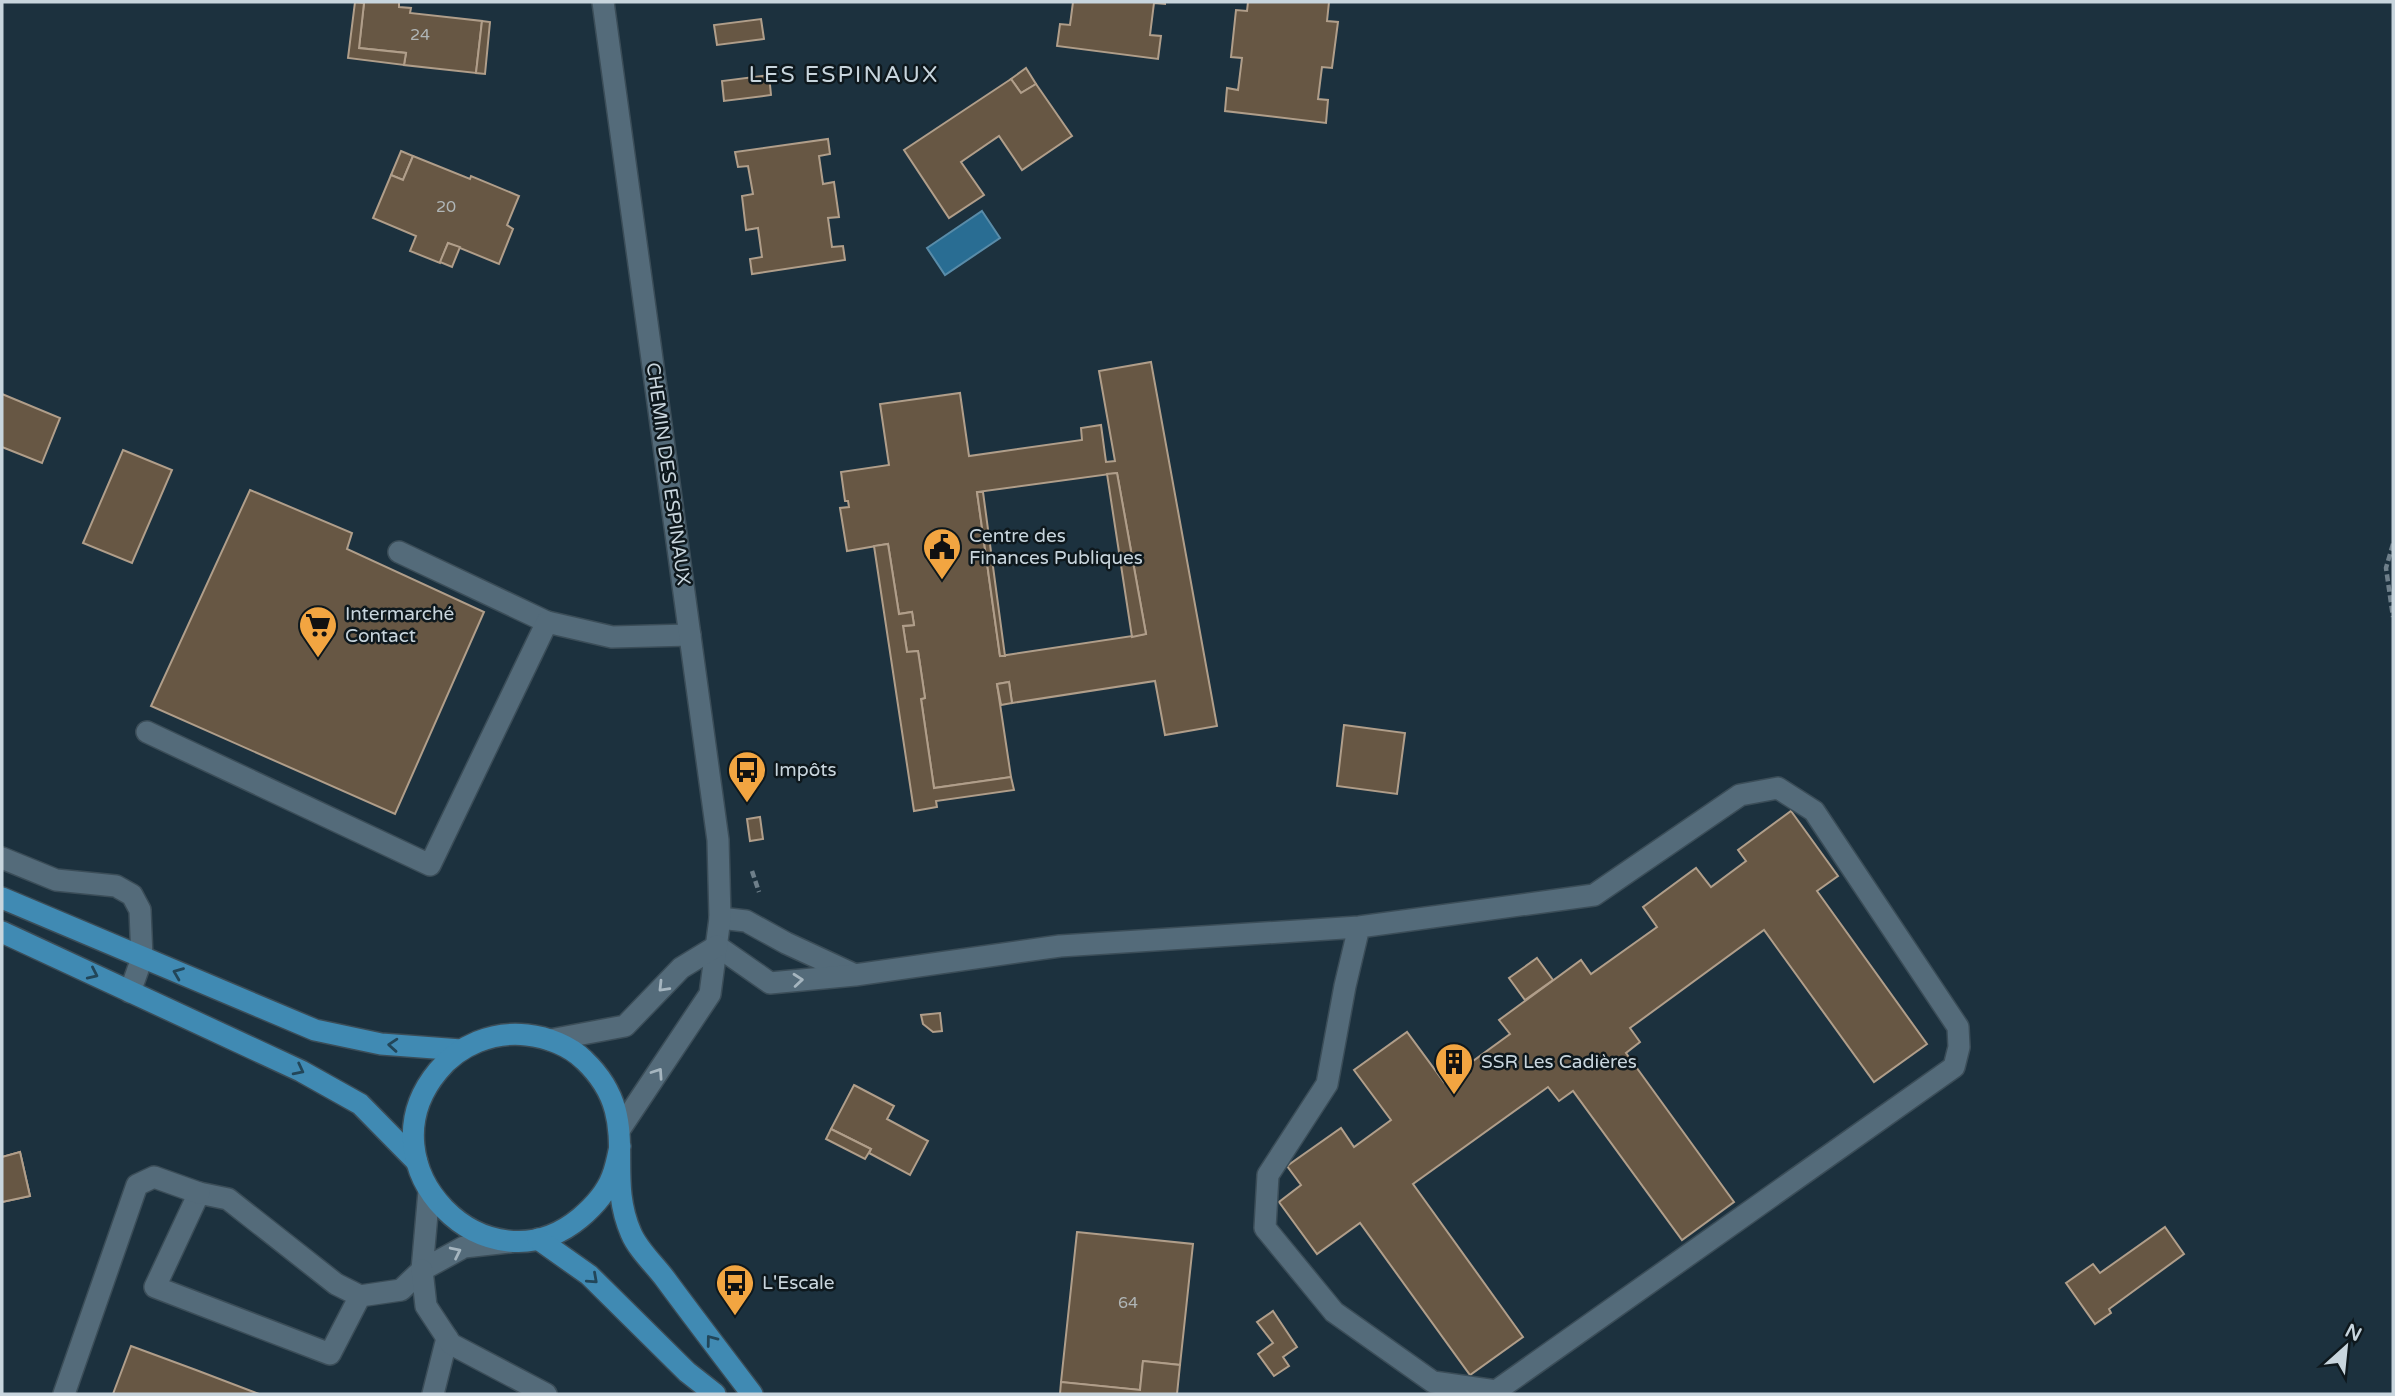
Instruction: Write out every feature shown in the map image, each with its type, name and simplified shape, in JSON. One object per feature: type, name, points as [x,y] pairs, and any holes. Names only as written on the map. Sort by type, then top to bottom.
[{"type":"main road","points":[[2,898],[315,1030],[381,1044],[461,1050]]},
{"type":"main road","points":[[2,932],[302,1071],[360,1104],[416,1162]]},
{"type":"main road","points":[[620,1138],[612,1178],[594,1206],[569,1227],[533,1239],[499,1239],[471,1230],[447,1213],[429,1191],[416,1162],[413,1140],[420,1099],[430,1080],[444,1063],[461,1050],[482,1040],[504,1035],[527,1035],[550,1040],[577,1053],[599,1074],[614,1100],[620,1138],[620,1201],[632,1235],[752,1394]]},
{"type":"main road","points":[[533,1239],[589,1275],[687,1372],[715,1394]]},
{"type":"street","name":"CHEMIN DES ESPINAUX","points":[[603,2],[718,840],[720,918],[710,994],[620,1138]]},
{"type":"street","points":[[399,552],[547,622],[612,637],[690,635]]},
{"type":"street","points":[[147,732],[430,865],[547,622]]},
{"type":"street","points":[[550,1040],[625,1026],[681,968],[717,946],[770,983],[855,975],[1060,946],[1359,927],[1594,895],[1740,795],[1777,788],[1814,811],[1958,1027],[1959,1046],[1954,1067],[1496,1391],[1433,1382],[1334,1312],[1265,1228],[1268,1175],[1327,1084],[1359,927]]},
{"type":"street","points":[[2,858],[56,880],[116,886],[132,895],[140,910],[142,958],[130,992]]},
{"type":"street","points":[[720,918],[746,921],[855,975]]},
{"type":"street","points":[[64,1394],[137,1185],[154,1177],[200,1193],[228,1199],[336,1284],[360,1296],[401,1290],[422,1270],[464,1247],[533,1239]]},
{"type":"street","points":[[429,1191],[422,1270],[426,1306],[451,1344],[546,1394]]},
{"type":"street","points":[[200,1193],[155,1287],[330,1354],[360,1296]]},
{"type":"street","points":[[433,1394],[447,1338]]},
{"type":"path","points":[[2393,544],[2386,568],[2393,617]]},
{"type":"water","points":[[982,211],[1000,238],[945,275],[927,248]]},
{"type":"building","points":[[355,2],[399,2],[399,7],[411,8],[410,13],[482,21],[476,73],[404,65],[406,53],[359,48],[364,3]]},
{"type":"building","points":[[355,2],[364,3],[359,48],[406,53],[404,65],[348,58]]},
{"type":"building","points":[[1073,2],[1165,2],[1154,3],[1150,35],[1161,36],[1158,59],[1057,46],[1060,24],[1070,25]]},
{"type":"building","points":[[1248,2],[1329,2],[1327,21],[1338,22],[1332,68],[1322,67],[1318,99],[1328,100],[1326,123],[1225,111],[1227,88],[1238,90],[1242,58],[1231,57],[1236,10],[1247,11]]},
{"type":"building","points":[[761,19],[764,39],[717,45],[714,25]]},
{"type":"building","points":[[482,21],[490,22],[485,74],[476,73]]},
{"type":"building","points":[[1026,68],[1036,84],[1021,93],[1011,79]]},
{"type":"building","points":[[769,75],[771,95],[724,101],[722,81]]},
{"type":"building","points":[[1011,79],[1021,93],[1036,84],[1072,136],[1022,170],[999,136],[961,162],[984,195],[949,218],[904,150]]},
{"type":"building","points":[[828,139],[830,154],[819,156],[823,184],[834,182],[839,217],[828,218],[832,247],[843,246],[845,260],[752,274],[750,259],[762,257],[758,228],[746,230],[742,196],[753,194],[748,166],[738,167],[735,152]]},
{"type":"building","points":[[401,151],[413,156],[403,180],[391,175]]},
{"type":"building","points":[[413,156],[519,196],[507,225],[513,229],[499,264],[448,243],[440,263],[410,251],[416,236],[373,218],[391,175],[403,180]]},
{"type":"building","points":[[448,243],[460,247],[452,267],[440,262]]},
{"type":"building","name":"Centre des Finances Publiques","points":[[1151,362],[1217,726],[1165,735],[1155,681],[1012,703],[1009,682],[997,684],[1011,777],[934,788],[921,699],[925,698],[918,651],[907,652],[903,626],[914,625],[912,612],[899,614],[888,544],[847,551],[840,508],[849,507],[848,501],[845,501],[841,472],[889,465],[880,404],[960,393],[969,456],[1082,440],[1081,428],[1101,425],[1106,462],[1115,461],[1099,371]],"holes":[[[1117,473],[1146,634],[1000,656],[977,492]]]},
{"type":"building","points":[[2,394],[60,418],[42,463],[2,447]]},
{"type":"building","points":[[123,450],[172,470],[132,563],[83,543]]},
{"type":"building","points":[[1117,473],[1146,634],[1132,637],[1107,474]]},
{"type":"building","name":"Intermarché Contact","points":[[250,490],[352,533],[347,549],[484,612],[395,814],[151,706]]},
{"type":"building","points":[[977,492],[983,492],[1005,656],[1000,656]]},
{"type":"building","points":[[888,544],[899,614],[912,612],[914,625],[903,626],[907,652],[918,651],[925,698],[921,699],[934,788],[1011,777],[1014,790],[936,801],[937,807],[914,811],[874,546]]},
{"type":"building","points":[[1009,682],[1012,703],[1001,705],[997,684]]},
{"type":"building","points":[[1344,725],[1405,733],[1397,794],[1337,786]]},
{"type":"building","name":"SSR Les Cadières","points":[[1791,811],[1838,876],[1817,891],[1927,1044],[1874,1082],[1764,930],[1630,1028],[1640,1042],[1626,1053],[1734,1202],[1682,1240],[1573,1091],[1559,1101],[1548,1087],[1413,1184],[1523,1337],[1470,1375],[1360,1223],[1317,1254],[1279,1202],[1301,1185],[1287,1166],[1341,1128],[1354,1147],[1391,1120],[1354,1070],[1407,1032],[1444,1082],[1510,1034],[1499,1020],[1581,960],[1591,974],[1657,927],[1643,907],[1696,868],[1711,887],[1746,861],[1738,850]]},
{"type":"building","points":[[760,817],[763,839],[750,841],[747,819]]},
{"type":"building","points":[[1537,958],[1553,980],[1525,1000],[1509,978]]},
{"type":"building","points":[[940,1013],[942,1031],[933,1032],[923,1024],[921,1015]]},
{"type":"building","points":[[854,1085],[894,1106],[887,1119],[928,1141],[910,1175],[869,1153],[871,1149],[831,1129]]},
{"type":"building","points":[[831,1129],[871,1149],[865,1159],[826,1139]]},
{"type":"building","points":[[20,1152],[30,1196],[2,1202],[2,1157]]},
{"type":"building","points":[[20,1152],[30,1196],[2,1202],[2,1157]]},
{"type":"building","points":[[2165,1227],[2184,1254],[2109,1309],[2111,1313],[2095,1324],[2066,1283],[2093,1264],[2100,1273]]},
{"type":"building","points":[[1077,1232],[1193,1244],[1180,1365],[1143,1361],[1140,1390],[1061,1382]]},
{"type":"building","points":[[1273,1311],[1297,1347],[1283,1357],[1289,1366],[1274,1376],[1258,1354],[1273,1343],[1257,1322]]},
{"type":"building","points":[[131,1346],[196,1370],[259,1394],[113,1394]]},
{"type":"building","points":[[1143,1361],[1180,1365],[1177,1394],[1060,1394],[1061,1382],[1140,1390]]},
{"type":"place","name":"Centre des Finances Publiques","points":[[942,581]]},
{"type":"place","name":"Intermarché Contact","points":[[318,659]]},
{"type":"place","name":"Impôts","points":[[747,804]]},
{"type":"place","name":"SSR Les Cadières","points":[[1454,1096]]},
{"type":"place","name":"L'Escale","points":[[735,1317]]},
{"type":"district","name":"LES ESPINAUX","points":[[844,75]]}]
